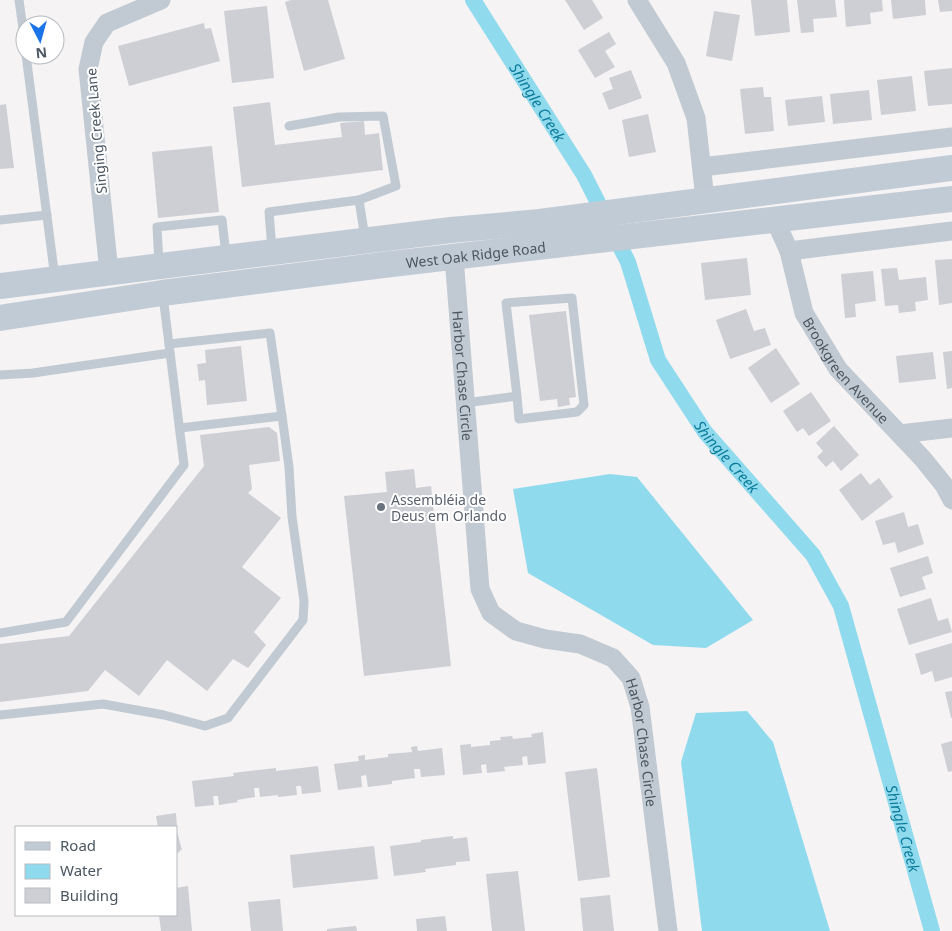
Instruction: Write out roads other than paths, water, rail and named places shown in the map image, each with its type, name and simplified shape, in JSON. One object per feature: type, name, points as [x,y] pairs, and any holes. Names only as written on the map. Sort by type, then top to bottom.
[{"type":"street","name":"Singing Creek Lane","points":[[109,272],[88,69],[94,42],[108,23],[156,1]]},
{"type":"street","points":[[602,240],[614,228],[620,225],[704,213],[706,209],[696,118],[676,63],[642,2]]},
{"type":"street","points":[[702,167],[952,137]]},
{"type":"street","name":"West Oak Ridge Road","points":[[0,318],[162,293],[452,244],[559,219],[952,168]]},
{"type":"street","points":[[775,220],[777,210],[782,205],[952,186]]},
{"type":"street","name":"West Oak Ridge Road","points":[[0,286],[366,241],[452,244],[574,244],[952,200]]},
{"type":"street","name":"Brookgreen Avenue","points":[[775,220],[789,251],[804,313],[838,369],[900,434],[944,485],[952,500]]},
{"type":"street","points":[[789,251],[952,232]]},
{"type":"street","name":"Harbor Chase Circle","points":[[452,244],[480,589],[491,613],[516,631],[545,640],[580,644],[613,658],[631,678],[640,707],[668,931]]},
{"type":"street","points":[[162,293],[166,279],[248,270],[267,253]]},
{"type":"street","points":[[0,298],[42,294],[55,279]]},
{"type":"street","points":[[900,434],[952,428]]},
{"type":"lane","points":[[20,0],[22,15]]},
{"type":"lane","points":[[27,65],[55,279]]},
{"type":"lane","points":[[267,253],[269,212],[359,200],[396,186],[384,116],[339,117],[290,126]]},
{"type":"lane","points":[[359,200],[366,241]]},
{"type":"lane","points":[[0,220],[47,215]]},
{"type":"lane","points":[[159,266],[157,227],[222,220],[226,258]]},
{"type":"lane","points":[[0,633],[66,622],[184,465],[162,293]]},
{"type":"lane","points":[[572,298],[584,405],[577,412],[520,419],[517,396],[506,303],[572,298]]},
{"type":"lane","points":[[0,376],[33,373],[270,333],[289,467],[292,517],[304,601],[303,620],[228,718],[205,726],[164,715],[103,704],[0,715]]},
{"type":"lane","points":[[466,403],[517,396]]},
{"type":"lane","points":[[180,428],[282,416]]},
{"type":"water","points":[[610,474],[637,477],[753,620],[706,648],[653,645],[528,573],[513,489]]},
{"type":"water","points":[[747,711],[773,742],[830,931],[702,931],[681,762],[696,713]]},
{"type":"waterway","name":"Shingle Creek","points":[[473,0],[584,175],[628,262],[658,360],[705,432],[813,555],[841,606],[932,931]]},
{"type":"place","name":"Assembléia de Deus em Orlando","points":[[381,507]]}]
